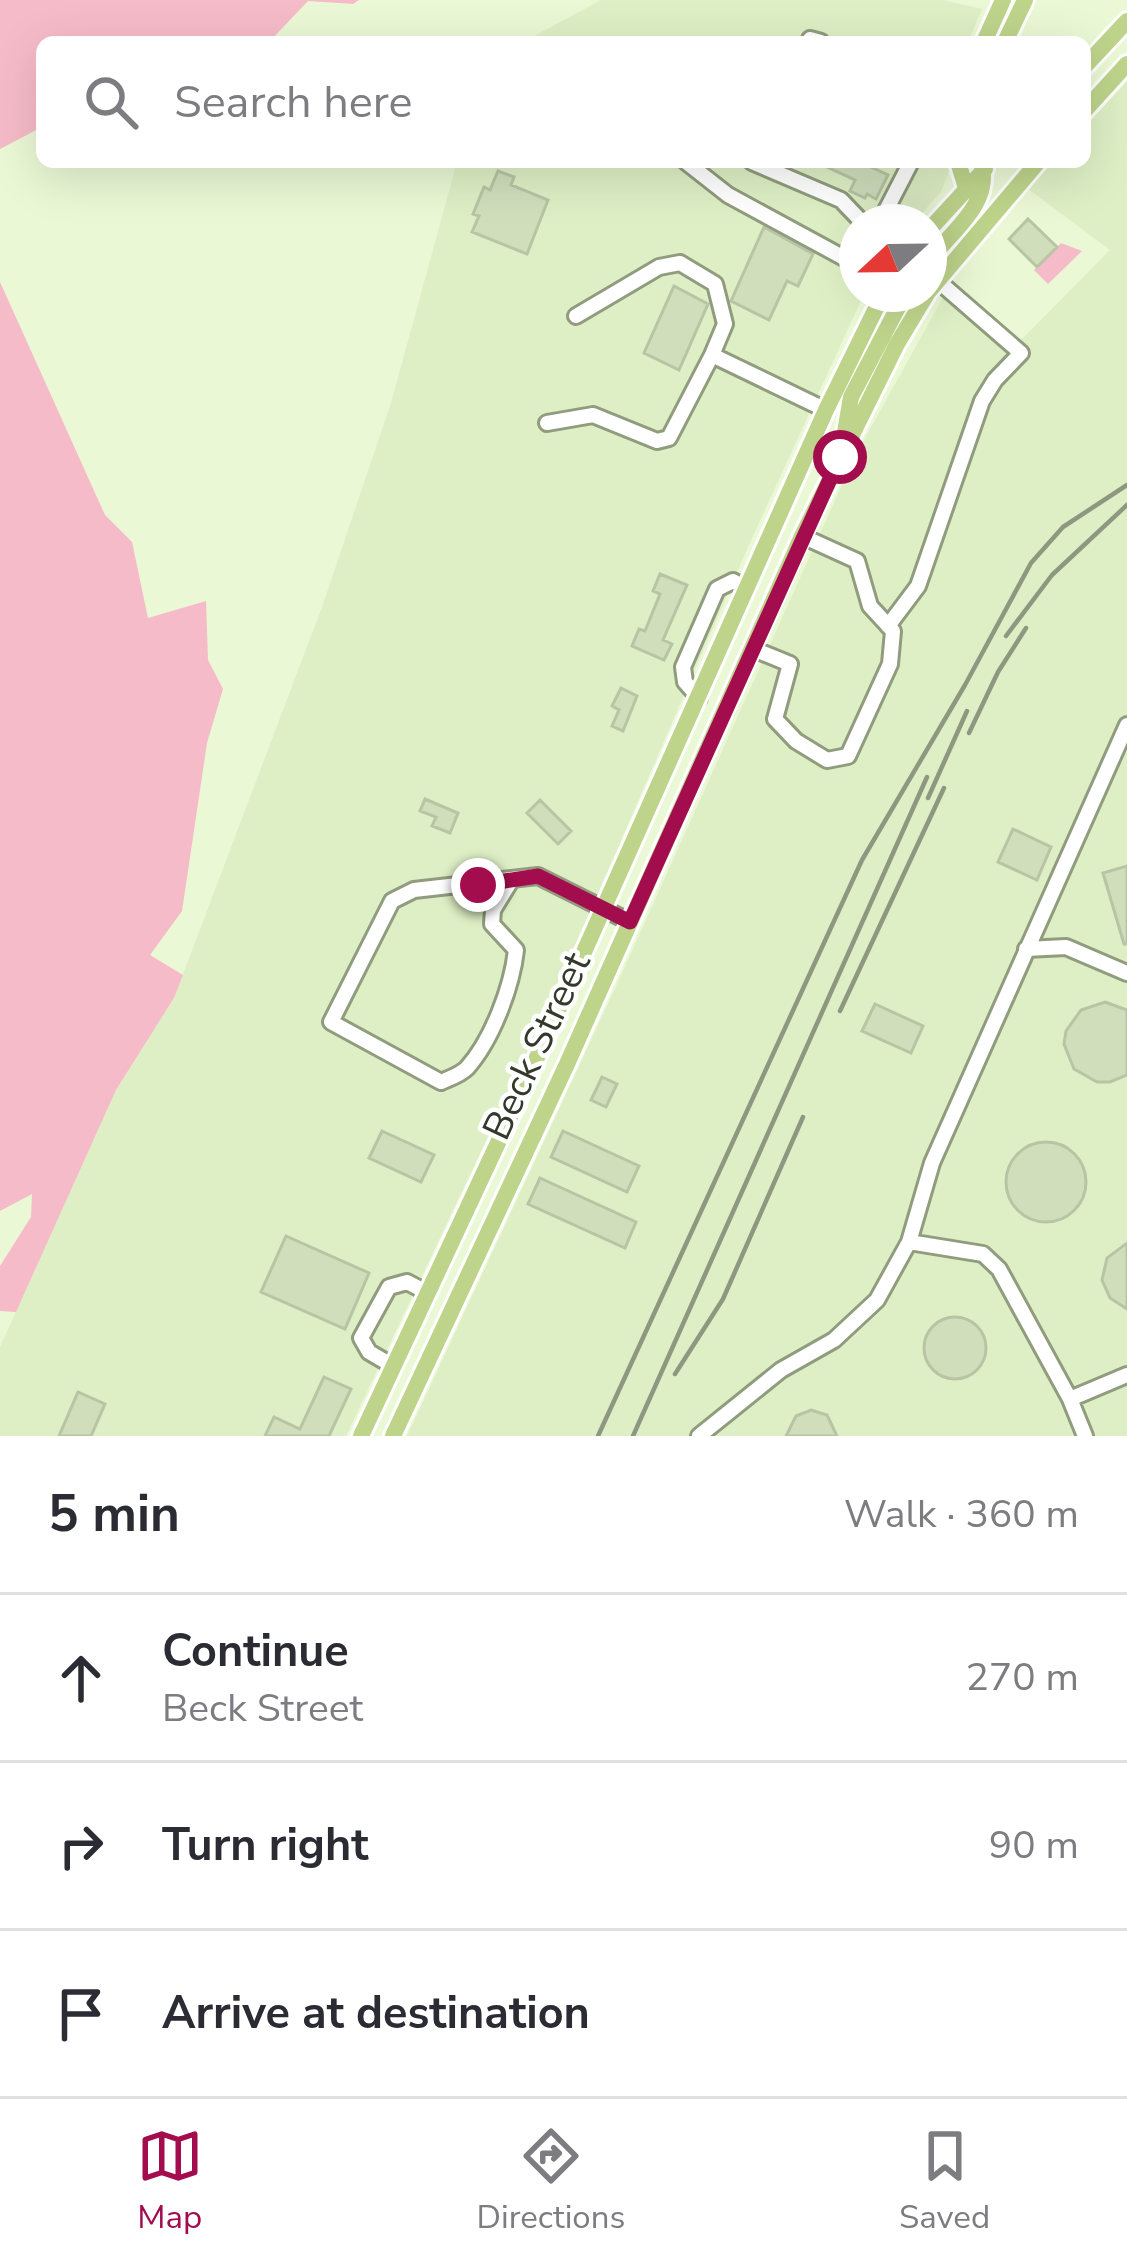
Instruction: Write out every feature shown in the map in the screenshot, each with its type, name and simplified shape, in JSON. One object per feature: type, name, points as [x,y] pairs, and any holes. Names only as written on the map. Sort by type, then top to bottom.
[{"type":"main road","points":[[987,36],[1003,0]]},
{"type":"main road","points":[[1008,36],[1025,0]]},
{"type":"main road","points":[[1091,60],[1127,21]]},
{"type":"main road","points":[[1091,103],[1127,64]]},
{"type":"main road","points":[[960,168],[966,188]]},
{"type":"main road","points":[[947,210],[983,168]]},
{"type":"main road","points":[[947,238],[979,200],[984,168]]},
{"type":"main road","name":"Beck Street","points":[[947,269],[1033,168]]},
{"type":"main road","name":"Beck Street","points":[[361,1436],[874,312]]},
{"type":"main road","points":[[840,457],[851,397],[896,312]]},
{"type":"main road","name":"Beck Street","points":[[392,1436],[802,536],[918,312]]},
{"type":"lane","points":[[694,168],[728,195],[839,255]]},
{"type":"lane","points":[[766,168],[845,204]]},
{"type":"lane","points":[[889,204],[908,168]]},
{"type":"lane","points":[[548,423],[592,415],[657,441],[670,438],[725,324],[715,284],[680,262],[659,267],[576,316]]},
{"type":"lane","points":[[888,626],[918,586],[982,401],[994,380],[1022,352],[947,299]]},
{"type":"lane","points":[[712,356],[826,410]]},
{"type":"lane","points":[[751,648],[790,664],[775,719],[796,741],[827,760],[848,756],[890,664],[892,631],[870,606],[857,561],[802,536]]},
{"type":"lane","points":[[699,698],[685,682],[683,667],[718,589],[733,580],[747,589]]},
{"type":"lane","points":[[698,1436],[781,1370],[834,1340],[877,1300],[909,1242],[932,1163],[1127,725]]},
{"type":"lane","points":[[512,879],[493,910],[492,924],[516,950],[514,968],[487,1036],[464,1072],[441,1082],[331,1022],[392,901],[415,890],[538,876],[630,922]]},
{"type":"lane","points":[[1026,949],[1066,947],[1127,973]]},
{"type":"lane","points":[[909,1242],[983,1254],[1000,1269],[1085,1436]]},
{"type":"lane","points":[[393,1366],[369,1352],[361,1338],[389,1288],[407,1282],[428,1293]]},
{"type":"lane","points":[[1070,1400],[1127,1375]]},
{"type":"shaded area","points":[[0,0],[359,0],[353,4],[308,1],[275,36],[36,36],[36,130],[0,149]]},
{"type":"shaded area","points":[[601,0],[943,0],[982,9],[971,36],[534,36]]},
{"type":"shaded area","points":[[1127,81],[1127,1436],[407,1436],[854,458],[935,312],[947,312],[947,293],[1012,349],[1110,250],[1028,189],[1047,168],[1091,168],[1091,120]]},
{"type":"shaded area","points":[[455,168],[948,168],[941,192],[930,204],[839,204],[839,312],[856,312],[748,547],[543,1021],[346,1436],[0,1436],[0,1347],[116,1090],[174,998],[322,607],[391,403]]},
{"type":"shaded area","points":[[1061,243],[1082,251],[1048,284],[1034,270]]},
{"type":"shaded area","points":[[0,282],[105,515],[132,542],[148,618],[206,601],[208,660],[223,689],[207,743],[182,911],[150,955],[183,975],[174,998],[116,1090],[16,1312],[0,1311],[0,1266],[31,1217],[32,1194],[0,1211]]},
{"type":"building","points":[[829,168],[873,168],[888,175],[876,199],[850,191],[855,180]]},
{"type":"building","points":[[498,171],[514,177],[511,185],[548,200],[527,254],[472,232],[479,216],[473,214],[484,187],[490,190]]},
{"type":"building","points":[[1028,219],[1057,247],[1037,267],[1009,239]]},
{"type":"building","points":[[764,227],[813,254],[798,286],[787,281],[769,320],[731,301]]},
{"type":"building","points":[[674,286],[708,304],[679,370],[644,353]]},
{"type":"building","points":[[660,574],[687,585],[663,640],[672,644],[664,660],[632,646],[639,629],[645,631],[660,594],[653,591]]},
{"type":"building","points":[[621,688],[637,696],[623,731],[612,726],[619,710],[612,706]]},
{"type":"building","points":[[425,799],[458,813],[450,833],[432,826],[436,817],[420,811]]},
{"type":"building","points":[[540,800],[571,831],[558,844],[527,813]]},
{"type":"building","points":[[1013,829],[1051,847],[1037,880],[998,862]]},
{"type":"building","points":[[1127,866],[1127,944],[1124,944],[1103,873]]},
{"type":"building","points":[[1105,1002],[1127,1010],[1127,1075],[1097,1082],[1074,1069],[1064,1044],[1066,1031],[1081,1010]]},
{"type":"building","points":[[875,1004],[923,1026],[911,1053],[862,1031]]},
{"type":"building","points":[[602,1077],[617,1084],[606,1107],[591,1100]]},
{"type":"building","points":[[382,1131],[434,1155],[421,1182],[369,1158]]},
{"type":"building","points":[[563,1131],[639,1166],[627,1192],[551,1157]]},
{"type":"building","points":[[1046,1142],[1074,1154],[1086,1182],[1074,1210],[1046,1222],[1018,1210],[1006,1182],[1018,1154]]},
{"type":"building","points":[[540,1178],[636,1222],[625,1248],[528,1204]]},
{"type":"building","points":[[286,1236],[369,1273],[345,1329],[261,1292]]},
{"type":"building","points":[[1127,1243],[1127,1309],[1110,1298],[1102,1280],[1107,1258]]},
{"type":"building","points":[[955,1317],[977,1326],[986,1348],[977,1370],[955,1379],[933,1370],[924,1348],[933,1326]]},
{"type":"building","points":[[324,1377],[351,1389],[329,1436],[265,1436],[274,1417],[300,1429]]},
{"type":"building","points":[[78,1392],[105,1404],[91,1436],[59,1436]]},
{"type":"building","points":[[811,1410],[827,1415],[837,1436],[786,1436],[796,1416]]},
{"type":"railway","points":[[598,1436],[862,860],[1031,563],[1063,527],[1127,485]]},
{"type":"railway","points":[[1006,636],[1052,575],[1127,505]]},
{"type":"railway","points":[[969,733],[998,672],[1026,628]]},
{"type":"railway","points":[[928,798],[967,711]]},
{"type":"railway","points":[[633,1436],[927,777]]},
{"type":"railway","points":[[840,1011],[944,788]]},
{"type":"railway","points":[[675,1374],[723,1299],[803,1117]]},
{"type":"route","points":[[478,885],[538,876],[630,922],[840,457]]}]
